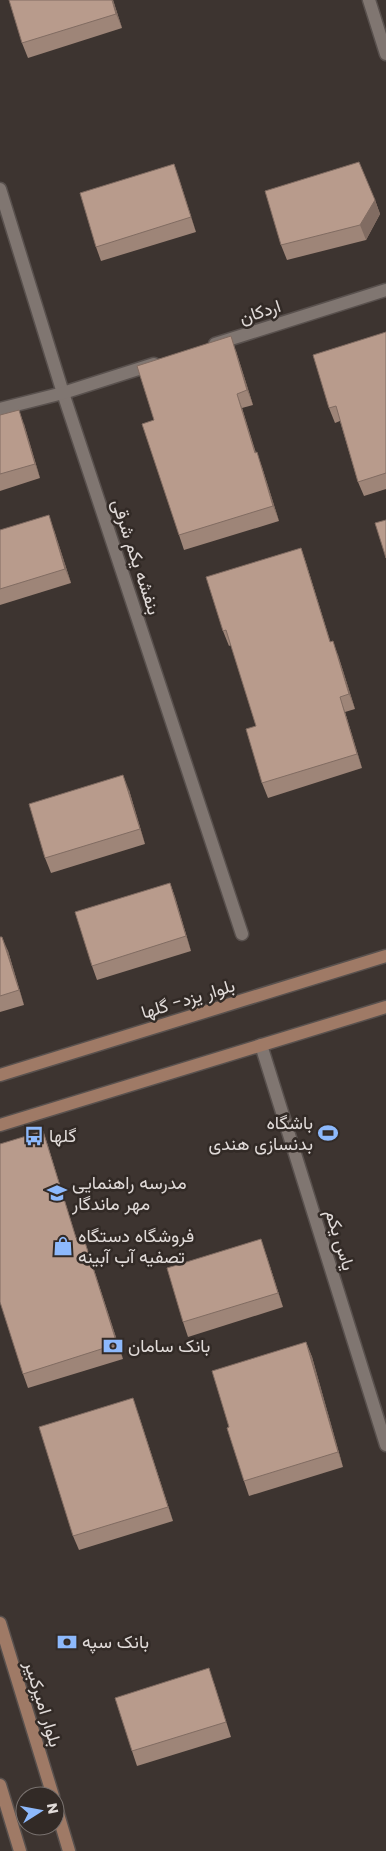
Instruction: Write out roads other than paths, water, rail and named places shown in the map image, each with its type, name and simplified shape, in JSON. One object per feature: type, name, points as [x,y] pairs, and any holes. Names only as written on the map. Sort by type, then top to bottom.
[{"type":"main road","name":"بلوار یزد- گلها","points":[[0,1075],[386,956]]},
{"type":"main road","points":[[0,1125],[386,1007]]},
{"type":"main road","name":"بلوار امیرکبیر","points":[[0,1623],[49,1786]]},
{"type":"main road","points":[[0,1785],[20,1851]]},
{"type":"main road","points":[[65,1836],[69,1851]]},
{"type":"street","points":[[369,0],[386,54]]},
{"type":"street","name":"بنفشه یکم شرقی","points":[[0,189],[63,393],[242,934]]},
{"type":"street","name":"اردکان","points":[[206,348],[386,290]]},
{"type":"street","points":[[0,409],[63,393],[168,360]]},
{"type":"street","name":"یاس یکم","points":[[261,1045],[386,1445]]},
{"type":"place","name":"باشگاه بدنسازی هندی","points":[[328,1133]]},
{"type":"place","name":"گلها","points":[[34,1136]]},
{"type":"place","name":"مدرسه راهنمایی مهر ماندگار","points":[[57,1193]]},
{"type":"place","name":"فروشگاه دستگاه تصفیه آب آبینه","points":[[63,1246]]},
{"type":"place","name":"بانک سامان","points":[[113,1346]]},
{"type":"place","name":"بانک سپه","points":[[67,1642]]}]
